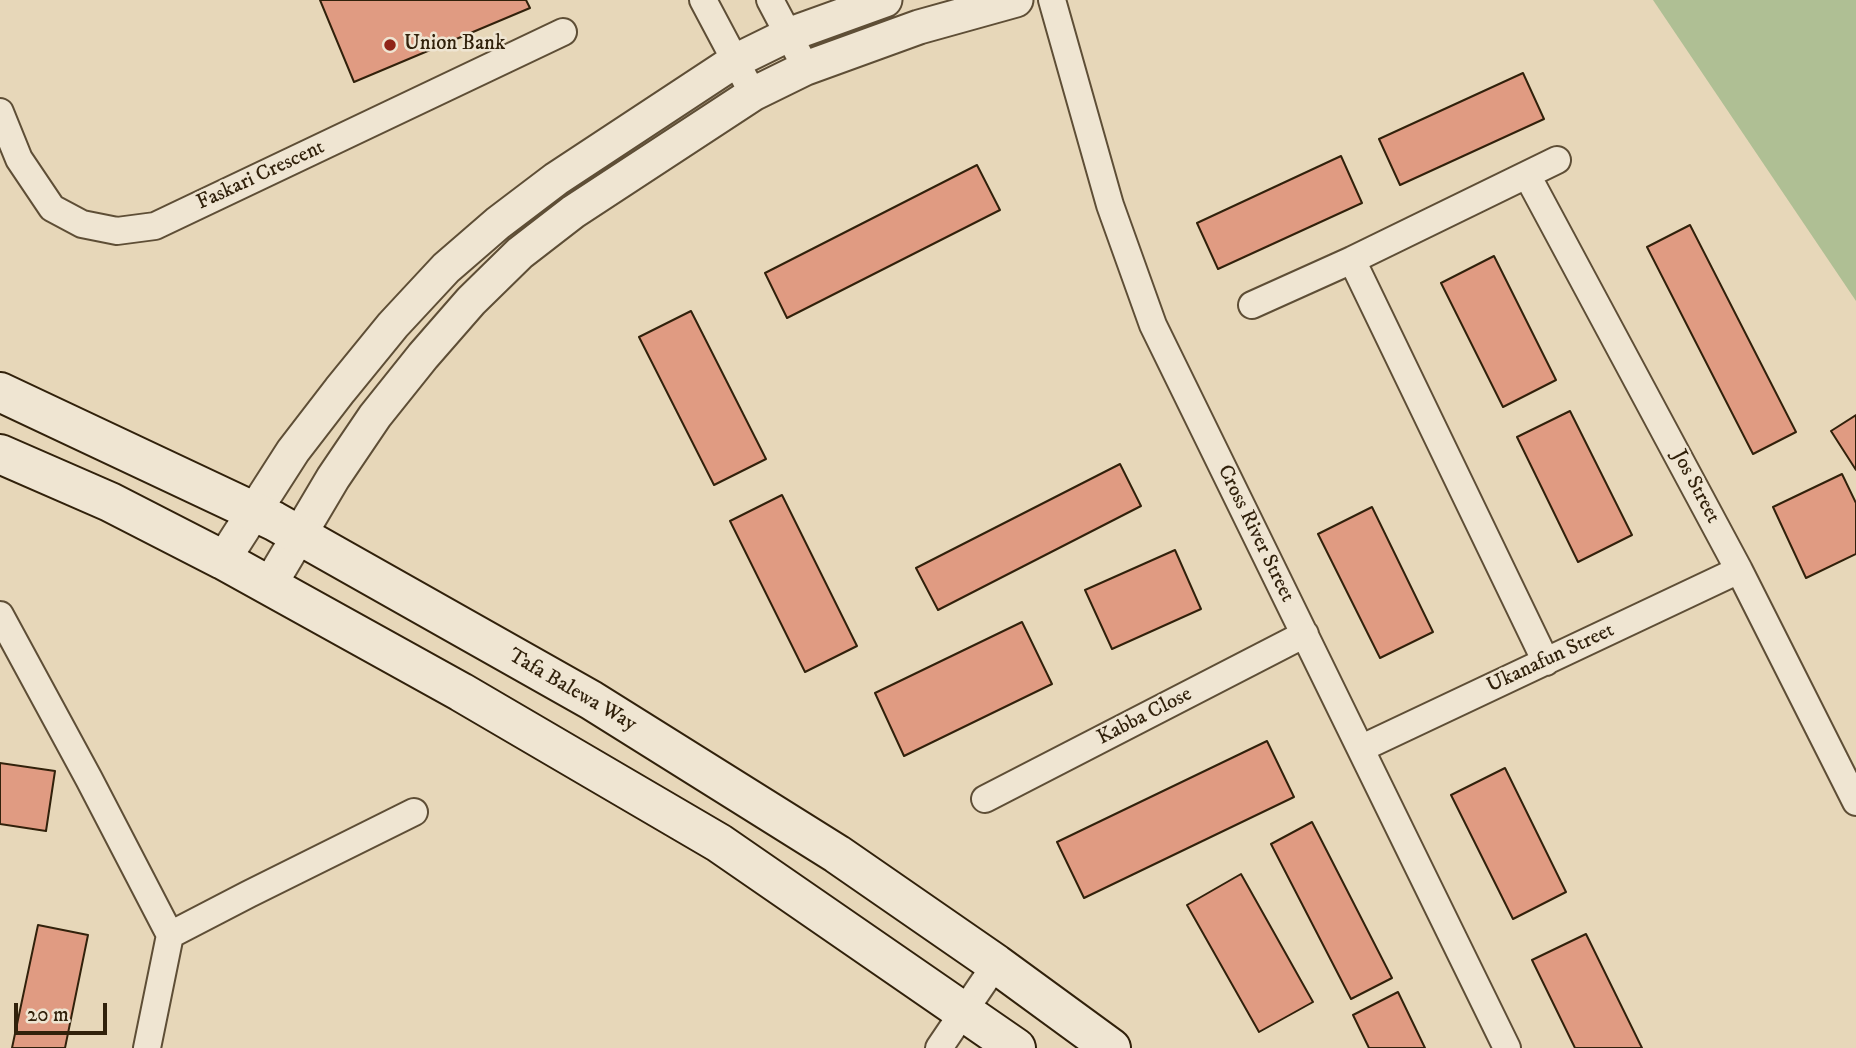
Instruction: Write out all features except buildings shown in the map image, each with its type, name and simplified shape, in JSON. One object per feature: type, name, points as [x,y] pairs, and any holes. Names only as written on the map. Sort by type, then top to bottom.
[{"type":"main road","name":"Tafa Balewa Way","points":[[0,392],[254,511],[591,699],[837,854],[996,964],[1111,1048]]},
{"type":"main road","points":[[0,454],[110,502],[223,560],[461,692],[719,843],[1016,1048]]},
{"type":"street","points":[[703,0],[753,94]]},
{"type":"street","points":[[770,0],[806,68]]},
{"type":"street","points":[[223,560],[293,451],[340,390],[446,268],[498,223],[556,179],[736,61],[788,35],[886,0]]},
{"type":"street","points":[[269,586],[333,478],[374,416],[422,356],[520,253],[573,212],[753,94],[806,68],[919,27],[1016,0]]},
{"type":"street","name":"Cross River Street","points":[[1052,0],[1110,205],[1153,325],[1507,1048]]},
{"type":"street","name":"Faskari Crescent","points":[[0,112],[19,159],[52,208],[82,224],[117,231],[155,226],[563,32]]},
{"type":"street","points":[[1252,305],[1352,260],[1557,160]]},
{"type":"street","name":"Jos Street","points":[[1527,174],[1739,570],[1856,802]]},
{"type":"street","points":[[1352,260],[1546,662]]},
{"type":"street","name":"Ukanafun Street","points":[[1362,748],[1739,570]]},
{"type":"street","points":[[0,615],[170,935],[147,1048]]},
{"type":"street","name":"Kabba Close","points":[[985,799],[1305,634]]},
{"type":"street","points":[[170,935],[414,812]]},
{"type":"street","points":[[939,1048],[996,964]]},
{"type":"green space","points":[[1653,0],[1856,0],[1856,301]]},
{"type":"place","name":"Union Bank","points":[[390,45]]}]
